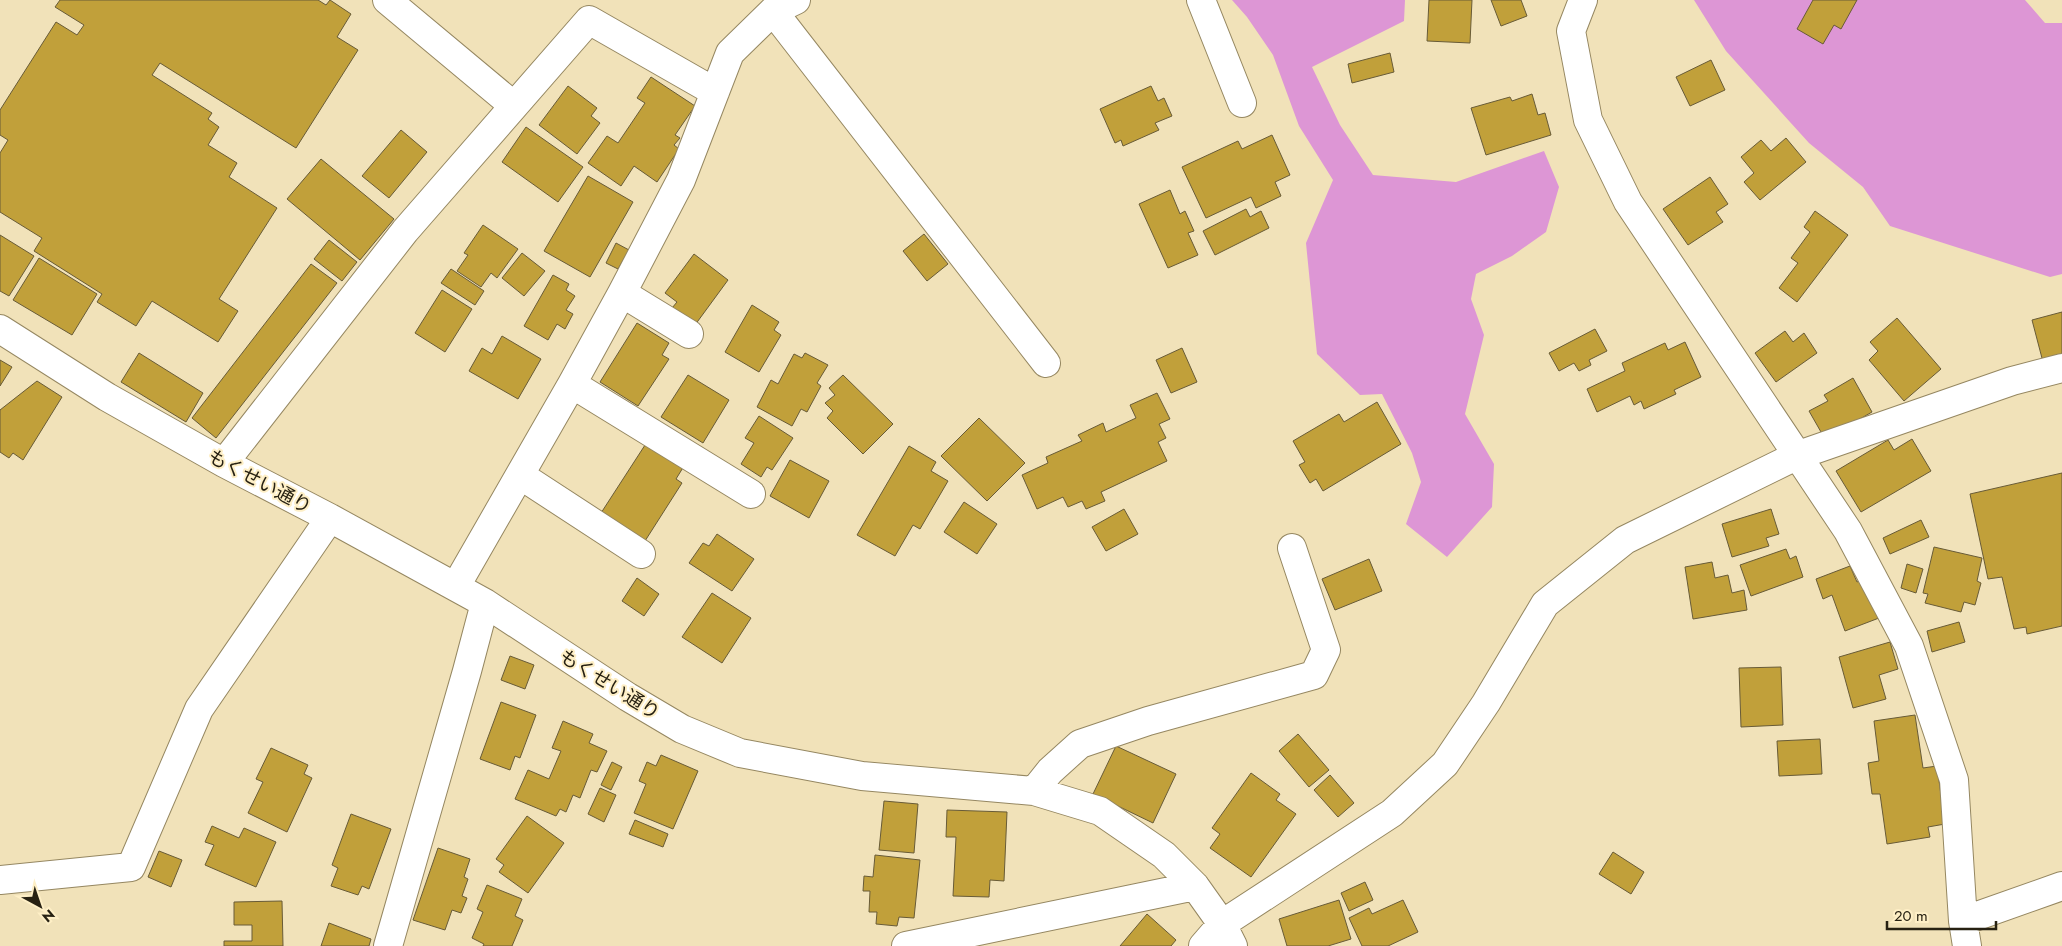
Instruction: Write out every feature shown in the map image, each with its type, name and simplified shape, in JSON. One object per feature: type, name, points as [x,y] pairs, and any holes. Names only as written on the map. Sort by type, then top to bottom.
[{"type":"street","points":[[387,0],[514,106]]},
{"type":"street","points":[[1201,0],[1242,103]]},
{"type":"street","points":[[1583,0],[1571,31],[1588,120],[1628,202],[1796,456],[1848,531],[1909,646],[1954,780],[1965,934],[2062,886]]},
{"type":"street","points":[[456,586],[572,384],[681,180],[730,54],[784,6],[1046,363]]},
{"type":"street","points":[[224,463],[405,231],[589,20],[715,92]]},
{"type":"street","points":[[622,293],[689,334]]},
{"type":"street","name":"もくせい通り","points":[[0,329],[107,397],[224,463],[485,602],[628,696],[682,729],[740,753],[862,776],[1034,792],[1100,811],[1164,855],[1195,886],[1228,935]]},
{"type":"street","points":[[1203,946],[1228,935],[1392,813],[1445,764],[1486,703],[1546,604],[1625,540],[1796,456],[2012,381],[2062,368]]},
{"type":"street","points":[[572,384],[751,494]]},
{"type":"street","points":[[520,475],[641,554]]},
{"type":"street","points":[[0,880],[131,867],[199,709],[330,518]]},
{"type":"street","points":[[1034,792],[1050,771],[1080,744],[1148,721],[1314,675],[1326,650],[1292,548]]},
{"type":"street","points":[[388,946],[485,602]]},
{"type":"street","points":[[906,946],[1195,886]]},
{"type":"shaded area","points":[[1232,0],[1405,0],[1404,21],[1312,67],[1340,125],[1373,175],[1456,182],[1544,151],[1559,187],[1546,232],[1512,256],[1476,274],[1471,299],[1484,335],[1465,414],[1494,464],[1492,507],[1447,557],[1406,524],[1421,482],[1412,453],[1382,394],[1360,395],[1317,354],[1306,243],[1333,180],[1299,126],[1273,55],[1247,17]]},
{"type":"shaded area","points":[[1694,0],[2025,0],[2045,23],[2062,23],[2062,274],[2050,277],[1890,226],[1863,187],[1809,143],[1726,51]]},
{"type":"building","points":[[60,0],[318,0],[326,5],[330,0],[351,14],[337,37],[358,50],[296,148],[160,63],[152,75],[212,113],[208,119],[219,127],[208,145],[237,163],[229,177],[277,208],[219,299],[238,311],[218,342],[152,301],[136,326],[97,302],[102,294],[34,251],[42,238],[0,212],[0,153],[8,140],[0,135],[0,110],[56,22],[77,35],[84,25],[55,7]]},
{"type":"building","points":[[1429,0],[1472,0],[1470,43],[1427,41]]},
{"type":"building","points":[[1491,0],[1521,0],[1527,16],[1501,26]]},
{"type":"building","points":[[1813,0],[1857,0],[1841,29],[1834,25],[1823,44],[1797,29]]},
{"type":"building","points":[[1390,53],[1394,72],[1352,83],[1348,64]]},
{"type":"building","points":[[1711,60],[1725,90],[1690,106],[1676,77]]},
{"type":"building","points":[[651,77],[695,106],[675,135],[680,138],[674,145],[679,149],[657,182],[634,166],[621,186],[588,163],[607,136],[618,143],[645,103],[637,98]]},
{"type":"building","points":[[568,86],[597,108],[591,116],[600,123],[577,154],[539,125]]},
{"type":"building","points":[[1151,86],[1158,101],[1164,98],[1172,116],[1155,123],[1159,130],[1123,146],[1121,140],[1115,143],[1100,109]]},
{"type":"building","points":[[1532,94],[1538,115],[1545,113],[1551,135],[1486,155],[1471,108],[1510,97],[1512,101]]},
{"type":"building","points":[[526,127],[583,167],[558,202],[502,162]]},
{"type":"building","points":[[401,130],[427,152],[389,198],[362,176]]},
{"type":"building","points":[[1272,135],[1290,175],[1275,182],[1281,196],[1256,208],[1251,197],[1206,218],[1182,167],[1238,141],[1242,149]]},
{"type":"building","points":[[1786,138],[1806,162],[1760,200],[1744,182],[1754,173],[1741,157],[1761,140],[1771,151]]},
{"type":"building","points":[[321,159],[394,219],[360,260],[287,199]]},
{"type":"building","points":[[588,176],[633,202],[590,277],[544,251]]},
{"type":"building","points":[[1710,177],[1728,204],[1716,212],[1723,222],[1688,245],[1663,209]]},
{"type":"building","points":[[1170,190],[1180,214],[1185,211],[1194,231],[1188,233],[1198,255],[1168,268],[1139,204]]},
{"type":"building","points":[[1246,209],[1250,217],[1261,211],[1269,228],[1215,255],[1203,231]]},
{"type":"building","points":[[1815,211],[1848,235],[1797,302],[1779,288],[1798,263],[1791,258],[1810,232],[1804,227]]},
{"type":"building","points":[[483,225],[518,249],[497,278],[491,273],[481,287],[457,271],[468,255],[464,253]]},
{"type":"building","points":[[924,234],[948,264],[927,281],[903,251]]},
{"type":"building","points":[[0,235],[34,256],[9,296],[0,291]]},
{"type":"building","points":[[329,240],[357,262],[342,281],[314,259]]},
{"type":"building","points":[[616,243],[629,250],[618,269],[606,263]]},
{"type":"building","points":[[522,253],[545,271],[524,296],[502,278]]},
{"type":"building","points":[[694,254],[728,280],[695,325],[672,308],[677,302],[665,293]]},
{"type":"building","points":[[39,258],[97,294],[72,335],[13,300]]},
{"type":"building","points":[[311,264],[337,283],[216,438],[192,418]]},
{"type":"building","points":[[451,269],[484,291],[475,305],[441,283]]},
{"type":"building","points":[[553,275],[569,284],[566,290],[575,296],[566,310],[573,314],[565,329],[557,324],[548,340],[524,326]]},
{"type":"building","points":[[442,290],[472,309],[445,352],[415,333]]},
{"type":"building","points":[[752,305],[779,322],[774,330],[781,335],[759,372],[725,352]]},
{"type":"building","points":[[2062,312],[2062,357],[2043,362],[2032,320]]},
{"type":"building","points":[[1897,318],[1941,369],[1904,401],[1869,360],[1878,351],[1870,342]]},
{"type":"building","points":[[637,323],[669,343],[662,355],[669,359],[638,406],[600,382]]},
{"type":"building","points":[[1595,329],[1607,351],[1589,360],[1591,365],[1579,371],[1574,363],[1559,371],[1549,353]]},
{"type":"building","points":[[1785,331],[1793,342],[1804,333],[1817,353],[1776,382],[1755,353]]},
{"type":"building","points":[[502,336],[541,359],[518,399],[469,371],[482,348],[492,354]]},
{"type":"building","points":[[1685,342],[1701,377],[1674,390],[1676,394],[1644,409],[1641,401],[1634,405],[1630,396],[1597,412],[1587,389],[1625,371],[1622,363],[1665,343],[1668,350]]},
{"type":"building","points":[[1182,348],[1197,382],[1171,393],[1156,360]]},
{"type":"building","points":[[139,353],[203,393],[186,422],[121,382]]},
{"type":"building","points":[[805,353],[828,365],[817,383],[821,386],[807,412],[801,409],[792,426],[757,407],[771,380],[778,384],[794,354],[802,358]]},
{"type":"building","points":[[0,360],[12,367],[0,386]]},
{"type":"building","points":[[688,375],[729,400],[703,443],[661,417]]},
{"type":"building","points":[[843,375],[893,424],[863,454],[827,418],[833,411],[825,403],[835,395],[829,388]]},
{"type":"building","points":[[1853,378],[1872,412],[1825,439],[1809,411],[1828,401],[1824,395]]},
{"type":"building","points":[[37,381],[62,397],[23,460],[13,453],[9,458],[0,452],[0,410]]},
{"type":"building","points":[[1157,393],[1170,419],[1159,424],[1166,438],[1158,442],[1167,461],[1101,492],[1105,501],[1086,509],[1082,501],[1068,507],[1063,497],[1037,509],[1022,475],[1048,463],[1046,457],[1082,441],[1078,435],[1103,423],[1106,432],[1136,418],[1130,405]]},
{"type":"building","points":[[1377,402],[1401,444],[1323,491],[1316,479],[1310,483],[1299,465],[1305,462],[1293,441],[1339,414],[1344,422]]},
{"type":"building","points":[[759,416],[793,438],[772,470],[767,467],[761,477],[741,464],[754,443],[745,438]]},
{"type":"building","points":[[979,418],[1025,463],[987,501],[941,456]]},
{"type":"building","points":[[1912,439],[1931,471],[1861,512],[1836,471],[1888,440],[1894,450]]},
{"type":"building","points":[[647,442],[684,466],[676,479],[682,483],[645,541],[601,513]]},
{"type":"building","points":[[909,446],[936,462],[931,471],[948,481],[920,529],[913,525],[895,556],[857,535]]},
{"type":"building","points":[[790,460],[829,481],[809,518],[770,496]]},
{"type":"building","points":[[2062,473],[2062,626],[2027,634],[2026,627],[2014,629],[2002,577],[1988,579],[1970,494]]},
{"type":"building","points":[[964,502],[997,524],[977,554],[944,532]]},
{"type":"building","points":[[1124,509],[1138,534],[1106,551],[1092,527]]},
{"type":"building","points":[[1771,509],[1779,534],[1766,538],[1769,546],[1732,557],[1722,524]]},
{"type":"building","points":[[1921,520],[1929,537],[1890,554],[1883,538]]},
{"type":"building","points":[[717,534],[754,559],[732,591],[689,563],[703,543],[709,546]]},
{"type":"building","points":[[1934,547],[1982,558],[1977,581],[1981,583],[1975,605],[1964,602],[1961,612],[1925,603],[1928,594],[1923,593]]},
{"type":"building","points":[[1786,549],[1790,559],[1796,556],[1803,577],[1751,596],[1740,565]]},
{"type":"building","points":[[1369,559],[1382,591],[1335,610],[1322,579]]},
{"type":"building","points":[[1712,562],[1715,578],[1728,575],[1732,593],[1744,590],[1747,610],[1693,619],[1685,567]]},
{"type":"building","points":[[1907,564],[1923,569],[1916,593],[1901,588]]},
{"type":"building","points":[[1850,566],[1857,582],[1864,579],[1879,618],[1845,631],[1832,595],[1823,599],[1816,579]]},
{"type":"building","points":[[637,578],[659,594],[644,616],[622,601]]},
{"type":"building","points":[[712,593],[751,618],[722,663],[682,637]]},
{"type":"building","points":[[1959,622],[1965,642],[1932,652],[1927,631]]},
{"type":"building","points":[[1890,642],[1898,669],[1879,675],[1886,699],[1853,708],[1839,657]]},
{"type":"building","points":[[510,656],[534,665],[525,689],[501,680]]},
{"type":"building","points":[[1781,667],[1783,725],[1741,727],[1739,668]]},
{"type":"building","points":[[501,702],[536,715],[520,758],[515,756],[510,770],[480,759]]},
{"type":"building","points":[[1915,715],[1923,768],[1937,766],[1945,824],[1928,827],[1930,837],[1887,844],[1880,794],[1872,794],[1868,763],[1879,761],[1874,721]]},
{"type":"building","points":[[563,721],[593,734],[589,743],[607,751],[597,772],[591,770],[580,798],[573,795],[566,812],[560,809],[556,816],[515,799],[528,770],[549,779],[561,751],[552,748]]},
{"type":"building","points":[[1298,734],[1329,770],[1309,787],[1279,751]]},
{"type":"building","points":[[1820,739],[1822,774],[1779,776],[1777,741]]},
{"type":"building","points":[[1116,746],[1176,774],[1153,823],[1093,794]]},
{"type":"building","points":[[271,748],[308,765],[304,774],[312,778],[287,832],[248,813],[263,782],[256,779]]},
{"type":"building","points":[[661,755],[698,771],[673,829],[634,813],[646,784],[639,781],[647,762],[656,766]]},
{"type":"building","points":[[612,762],[622,767],[611,790],[601,785]]},
{"type":"building","points":[[1251,773],[1280,794],[1276,800],[1296,814],[1251,877],[1210,848],[1220,834],[1212,828]]},
{"type":"building","points":[[1330,775],[1354,803],[1338,817],[1314,790]]},
{"type":"building","points":[[600,788],[616,795],[604,822],[588,814]]},
{"type":"building","points":[[884,801],[918,804],[914,853],[879,850]]},
{"type":"building","points":[[947,810],[1007,812],[1004,881],[990,880],[989,897],[953,896],[956,837],[946,837]]},
{"type":"building","points":[[351,814],[391,829],[369,889],[362,886],[358,895],[331,886],[338,868],[332,865]]},
{"type":"building","points":[[527,816],[564,843],[528,893],[499,872],[504,865],[496,859]]},
{"type":"building","points":[[635,820],[668,834],[663,847],[629,834]]},
{"type":"building","points":[[212,826],[239,838],[244,828],[276,842],[256,887],[205,865],[214,845],[205,842]]},
{"type":"building","points":[[438,848],[470,859],[464,877],[468,879],[462,896],[467,898],[461,913],[452,910],[445,930],[413,920]]},
{"type":"building","points":[[159,851],[182,860],[171,887],[148,877]]},
{"type":"building","points":[[1613,852],[1644,872],[1631,894],[1599,874]]},
{"type":"building","points":[[875,855],[920,860],[914,918],[899,917],[897,926],[876,924],[877,912],[869,912],[870,891],[863,891],[864,876],[873,877]]},
{"type":"building","points":[[1365,882],[1373,900],[1349,911],[1341,893]]},
{"type":"building","points":[[487,885],[522,899],[515,916],[523,920],[512,946],[483,946],[484,944],[472,938],[483,912],[477,909]]},
{"type":"building","points":[[1339,900],[1351,939],[1328,946],[1287,946],[1279,919]]},
{"type":"building","points":[[1403,900],[1418,932],[1388,946],[1362,946],[1349,918],[1369,908],[1372,914]]},
{"type":"building","points":[[282,901],[283,946],[224,946],[224,941],[252,941],[252,925],[234,925],[234,902]]},
{"type":"building","points":[[1147,914],[1176,940],[1171,946],[1120,946]]},
{"type":"building","points":[[329,923],[371,939],[369,946],[321,946]]}]
